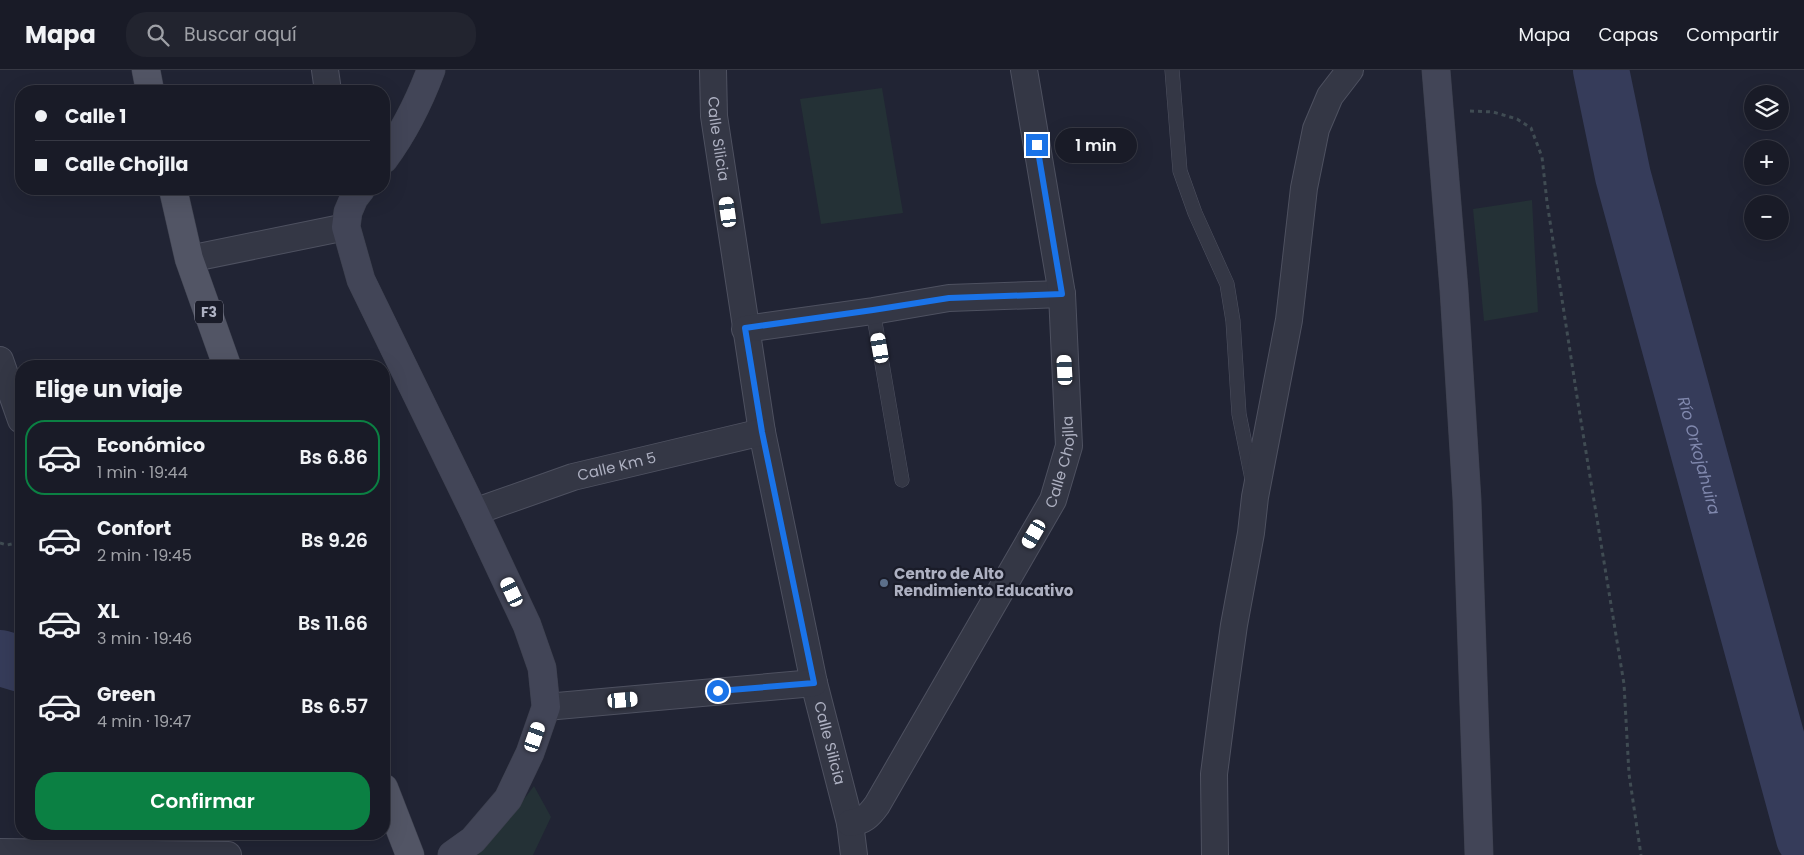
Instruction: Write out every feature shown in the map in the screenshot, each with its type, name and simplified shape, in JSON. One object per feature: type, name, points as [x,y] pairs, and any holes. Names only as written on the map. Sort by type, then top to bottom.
[{"type":"main road","points":[[146,70],[149,85]]},
{"type":"main road","points":[[390,151],[399,139],[422,94],[431,70]]},
{"type":"main road","points":[[1436,70],[1454,290],[1467,500],[1479,855]]},
{"type":"main road","name":"F3","points":[[174,195],[189,259],[225,360]]},
{"type":"main road","points":[[355,195],[348,212],[346,228],[361,280],[527,625],[542,668],[546,707],[530,752],[508,799],[473,840],[452,855]]},
{"type":"main road","points":[[390,803],[410,855]]},
{"type":"street","points":[[325,70],[327,85]]},
{"type":"street","name":"Calle Silicia","points":[[713,70],[714,116],[762,432],[814,683],[850,823],[854,855]]},
{"type":"street","name":"Calle Chojlla","points":[[850,823],[860,821],[868,816],[877,805],[1053,500],[1068,446],[1062,294],[1024,70]]},
{"type":"street","points":[[1215,855],[1214,774],[1234,625],[1255,497],[1289,320],[1304,188],[1316,129],[1330,96],[1350,70]]},
{"type":"street","points":[[189,259],[346,228]]},
{"type":"street","points":[[745,328],[949,298],[1062,294]]},
{"type":"street","points":[[0,360],[15,403]]},
{"type":"street","name":"Calle Km 5","points":[[474,512],[573,477],[762,432]]},
{"type":"street","points":[[546,707],[814,683]]},
{"type":"street","points":[[0,852],[228,855]]},
{"type":"lane","points":[[1172,70],[1180,171],[1195,213],[1226,284],[1233,321],[1239,414],[1255,497]]},
{"type":"lane","points":[[873,310],[902,480]]},
{"type":"path","points":[[1440,111],[1493,112],[1517,119],[1532,128],[1542,157],[1572,365],[1624,684],[1630,774],[1641,855]]},
{"type":"path","points":[[0,543],[7,545],[15,543]]},
{"type":"shaded area","points":[[882,88],[903,213],[821,224],[800,99]]},
{"type":"shaded area","points":[[1532,200],[1538,312],[1484,321],[1473,209]]},
{"type":"shaded area","points":[[534,786],[551,817],[533,855],[477,855],[511,816]]},
{"type":"waterway","name":"Río Orkojahuira","points":[[1601,70],[1623,176],[1804,838]]},
{"type":"waterway","points":[[0,658],[15,662]]},
{"type":"place","name":"Centro de Alto Rendimiento Educativo","points":[[884,583]]},
{"type":"route","points":[[718,691],[814,683],[762,432],[745,328],[949,298],[1062,294],[1037,145]]}]
